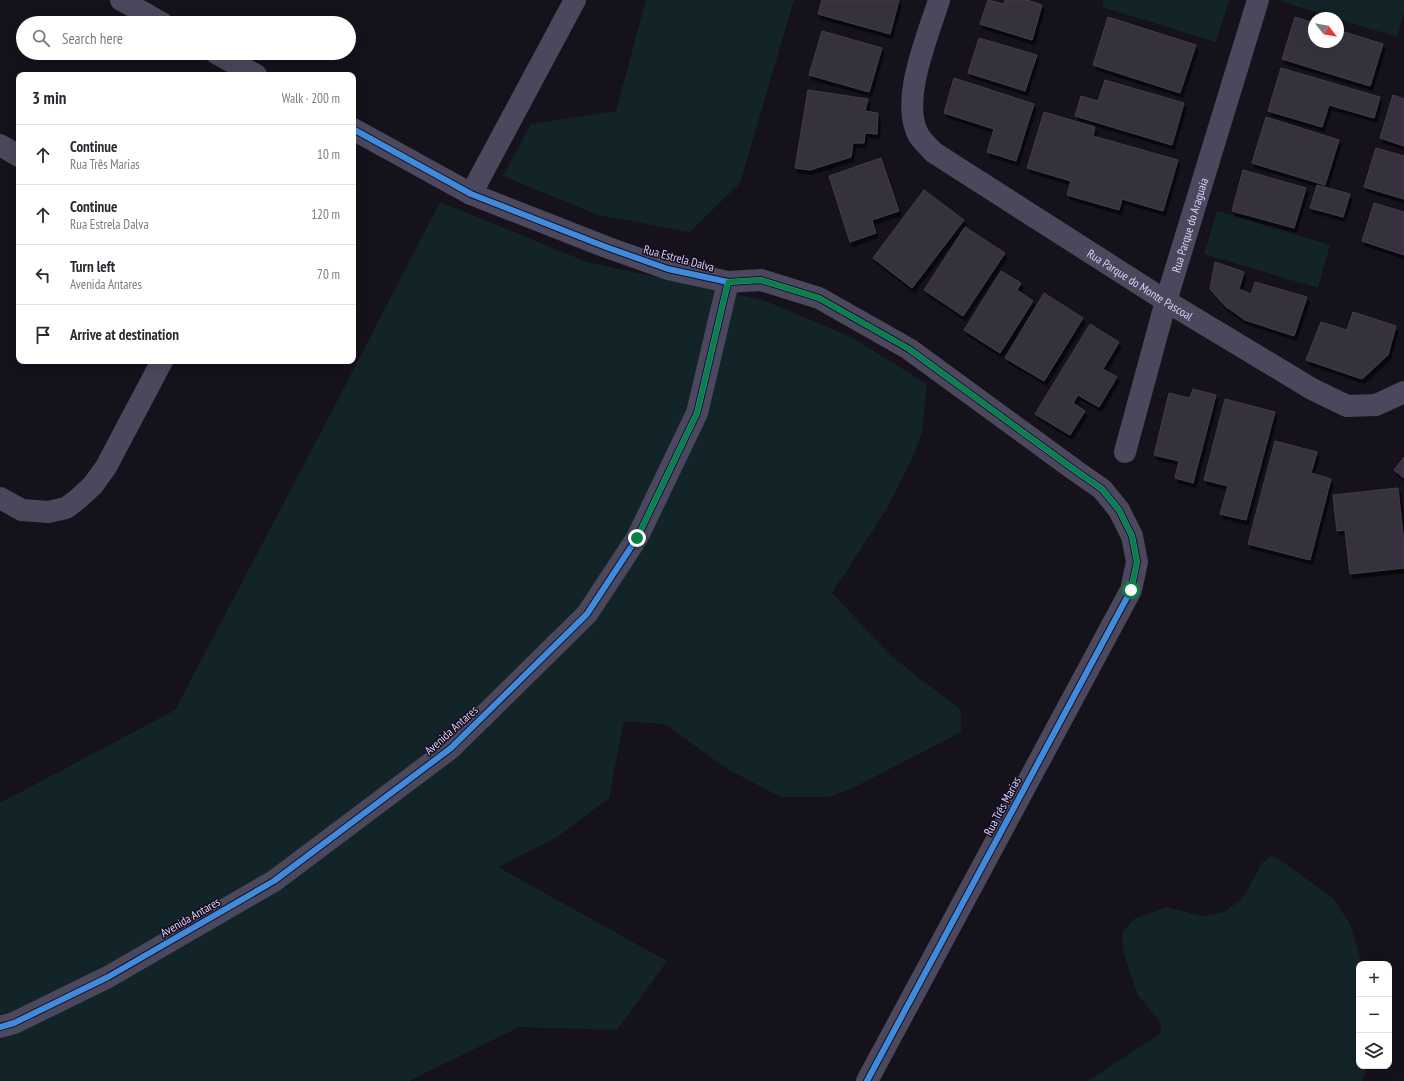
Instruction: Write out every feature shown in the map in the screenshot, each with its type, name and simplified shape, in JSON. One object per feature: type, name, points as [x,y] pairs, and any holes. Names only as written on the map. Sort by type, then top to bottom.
[{"type":"street","points":[[120,0],[149,16]]},
{"type":"street","points":[[471,194],[575,0]]},
{"type":"street","name":"Rua Parque do Monte Pascoal","points":[[939,0],[913,86],[912,112],[919,135],[933,152],[1166,301],[1312,389],[1347,406],[1376,405],[1404,392]]},
{"type":"street","name":"Rua Parque do Araguaia","points":[[1125,452],[1166,301],[1258,0]]},
{"type":"street","points":[[229,60],[251,72]]},
{"type":"street","name":"Rua Estrela Dalva","points":[[356,131],[471,194],[647,262],[668,269],[728,282],[761,280],[819,298],[909,349],[1102,489],[1119,510],[1132,536]]},
{"type":"street","points":[[0,145],[16,154]]},
{"type":"street","name":"Avenida Antares","points":[[0,1027],[14,1022],[108,977],[274,881],[451,748],[587,614],[637,538],[697,413],[728,282]]},
{"type":"street","points":[[0,498],[22,510],[48,512],[66,508],[78,499],[93,485],[106,467],[160,364]]},
{"type":"street","name":"Rua Três Marias","points":[[867,1081],[1131,590],[1137,562],[1132,536]]},
{"type":"shaded area","points":[[646,0],[794,0],[740,183],[690,232],[598,215],[503,176],[531,124],[616,111]]},
{"type":"shaded area","points":[[1104,0],[1229,0],[1216,42],[1102,7]]},
{"type":"shaded area","points":[[1284,0],[1404,0],[1404,14],[1397,37],[1344,21],[1344,12],[1316,12],[1283,2]]},
{"type":"shaded area","points":[[440,202],[587,262],[763,300],[851,337],[927,384],[922,432],[912,459],[886,510],[832,593],[891,656],[961,710],[961,732],[851,789],[829,797],[781,797],[727,769],[665,724],[624,721],[609,798],[557,837],[498,867],[667,961],[617,1030],[519,1027],[409,1081],[0,1081],[0,803],[175,710]]},
{"type":"shaded area","points":[[1217,211],[1330,245],[1318,288],[1204,254]]},
{"type":"shaded area","points":[[1273,855],[1333,898],[1350,924],[1361,961],[1356,961],[1356,1069],[1367,1069],[1362,1081],[1088,1081],[1161,1033],[1161,1023],[1137,994],[1123,951],[1122,932],[1134,919],[1166,907],[1202,916],[1224,912],[1243,898],[1262,863]]},
{"type":"building","points":[[822,0],[899,0],[890,34],[818,14]]},
{"type":"building","points":[[988,0],[1004,4],[1005,0],[1027,0],[1042,5],[1032,40],[980,24]]},
{"type":"building","points":[[1108,17],[1196,45],[1180,93],[1093,65]]},
{"type":"building","points":[[1295,17],[1308,21],[1308,48],[1344,48],[1344,32],[1383,44],[1370,86],[1282,59]]},
{"type":"building","points":[[822,31],[882,48],[869,92],[809,75]]},
{"type":"building","points":[[979,38],[1037,55],[1025,91],[968,73]]},
{"type":"building","points":[[1281,68],[1380,97],[1374,118],[1329,105],[1322,127],[1268,111]]},
{"type":"building","points":[[954,78],[1034,104],[1016,161],[987,152],[994,129],[944,113]]},
{"type":"building","points":[[1105,80],[1184,103],[1172,145],[1075,116],[1081,96],[1098,101]]},
{"type":"building","points":[[808,90],[868,99],[865,111],[878,113],[877,134],[865,133],[864,143],[853,143],[851,157],[810,170],[795,168]]},
{"type":"building","points":[[1393,95],[1404,99],[1404,146],[1380,138]]},
{"type":"building","points":[[1044,112],[1095,127],[1093,136],[1178,160],[1163,211],[1122,199],[1119,210],[1067,195],[1071,181],[1027,168]]},
{"type":"building","points":[[1266,117],[1339,140],[1325,185],[1252,163]]},
{"type":"building","points":[[1376,148],[1404,156],[1404,199],[1364,187]]},
{"type":"building","points":[[881,158],[899,211],[872,220],[876,233],[850,242],[829,176]]},
{"type":"building","points":[[1243,170],[1306,188],[1294,228],[1232,211]]},
{"type":"building","points":[[1317,185],[1350,194],[1343,217],[1310,208]]},
{"type":"building","points":[[924,190],[964,220],[912,288],[873,258]]},
{"type":"building","points":[[1374,203],[1404,212],[1404,255],[1362,241]]},
{"type":"building","points":[[965,227],[1005,253],[963,316],[924,290]]},
{"type":"building","points":[[1215,262],[1244,272],[1239,289],[1251,294],[1255,282],[1307,297],[1294,336],[1245,320],[1225,306],[1210,289]]},
{"type":"building","points":[[1001,271],[1021,283],[1017,290],[1033,301],[1000,353],[964,330]]},
{"type":"building","points":[[1044,293],[1083,318],[1044,381],[1005,358]]},
{"type":"building","points":[[1353,312],[1396,326],[1388,355],[1362,379],[1306,360],[1321,322],[1347,330]]},
{"type":"building","points":[[1090,324],[1119,342],[1103,369],[1117,377],[1099,407],[1078,395],[1073,403],[1085,411],[1070,435],[1035,414]]},
{"type":"building","points":[[1193,389],[1216,395],[1193,483],[1175,478],[1179,461],[1154,455],[1169,393],[1190,398]]},
{"type":"building","points":[[1225,399],[1275,412],[1246,520],[1220,514],[1228,486],[1204,480]]},
{"type":"building","points":[[1275,441],[1317,452],[1311,473],[1331,479],[1310,560],[1248,544]]},
{"type":"building","points":[[1404,457],[1404,478],[1394,470]]},
{"type":"building","points":[[1398,488],[1404,544],[1404,568],[1350,574],[1345,530],[1337,531],[1333,495]]},
{"type":"cycle path","points":[[356,131],[471,194],[606,247],[668,269],[728,282],[761,280],[819,298],[909,349],[1102,489],[1119,510],[1132,536],[1137,562],[1131,590],[867,1081]]},
{"type":"cycle path","points":[[0,1027],[14,1023],[108,977],[274,881],[451,748],[587,614],[637,538],[697,413],[728,282]]},
{"type":"route","points":[[637,538],[697,413],[728,282],[761,280],[819,298],[909,349],[1102,489],[1119,510],[1132,536],[1137,562],[1131,590]]}]
